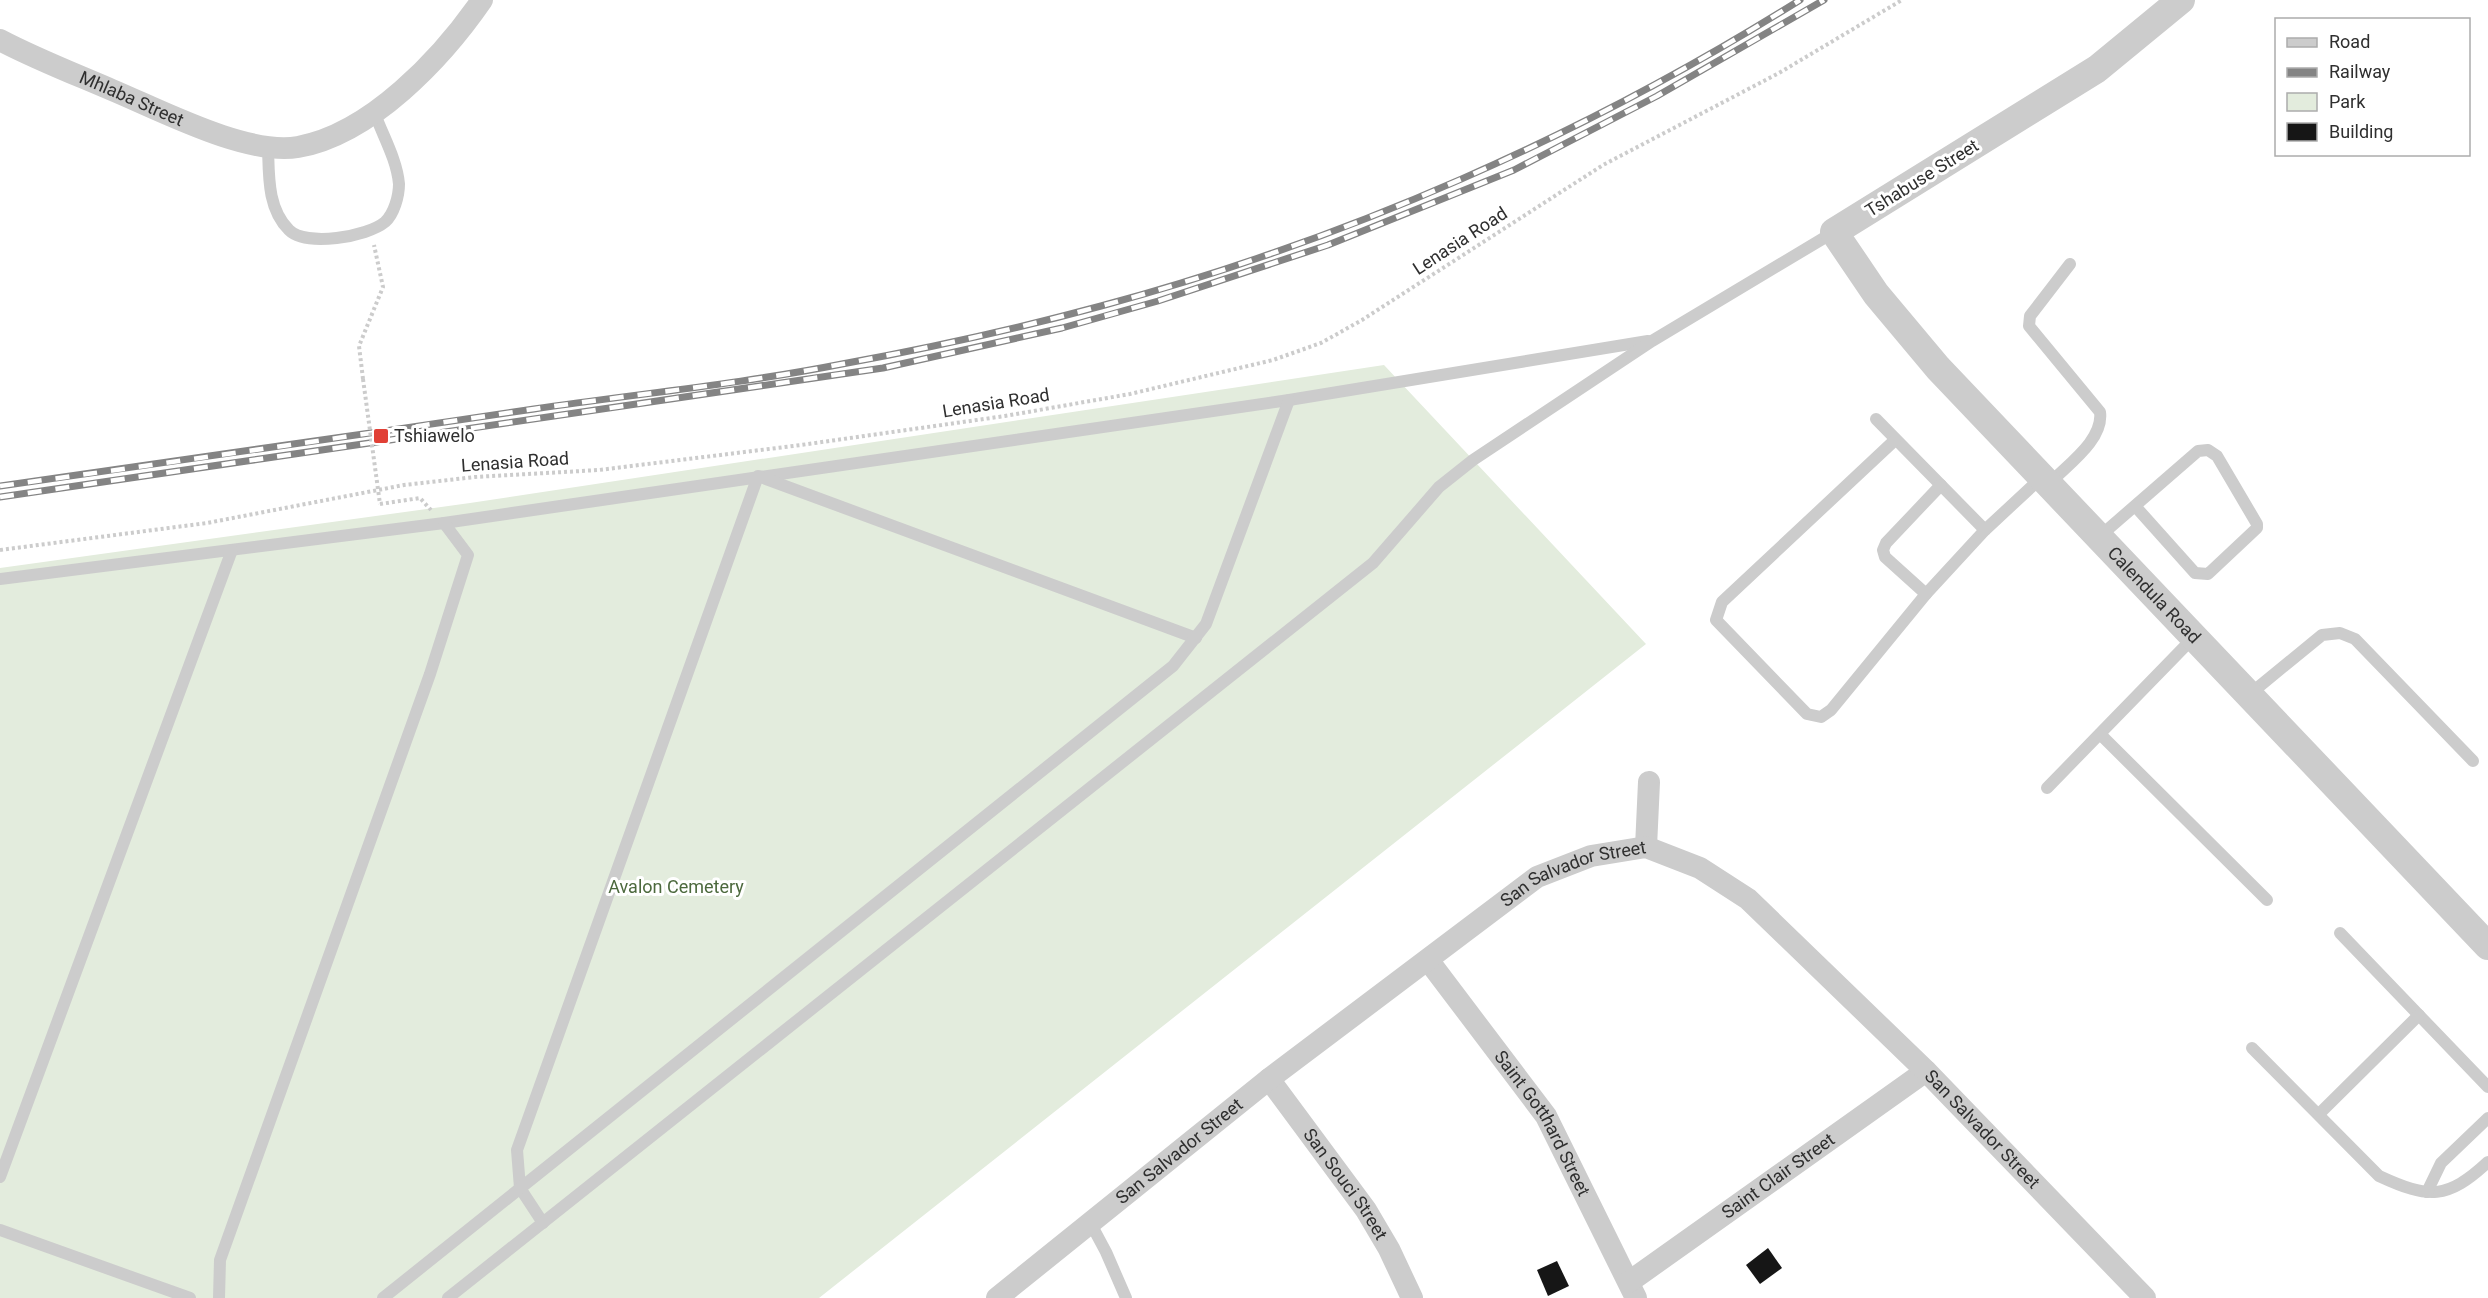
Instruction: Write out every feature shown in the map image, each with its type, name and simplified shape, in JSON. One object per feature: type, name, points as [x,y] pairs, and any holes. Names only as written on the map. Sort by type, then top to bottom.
[{"type":"street","name":"Mhlaba Street","points":[[0,40],[221,135],[268,147],[297,147],[337,133],[375,114],[436,56],[483,0]]},
{"type":"street","name":"Tshabuse Street","points":[[1834,232],[2097,69],[2181,0]]},
{"type":"street","name":"Calendula Road","points":[[1834,232],[1892,314],[2046,481],[2488,946]]},
{"type":"street","points":[[1646,848],[1649,783]]},
{"type":"street","name":"San Salvador Street","points":[[997,1298],[1269,1080],[1537,877],[1591,856],[1646,848],[1700,868],[1733,888],[1926,1071],[2145,1298]]},
{"type":"street","name":"Saint Gotthard Street","points":[[1428,960],[1546,1116],[1633,1290]]},
{"type":"street","name":"Saint Clair Street","points":[[1633,1290],[1926,1071]]},
{"type":"street","name":"San Souci Street","points":[[1269,1080],[1366,1210],[1389,1249],[1412,1298]]},
{"type":"lane","points":[[268,147],[270,187],[275,209],[290,231],[306,238],[336,238],[370,229],[385,222],[394,209],[399,185],[375,114]]},
{"type":"lane","name":"Tshabuse Street","points":[[448,1298],[1373,563],[1439,487],[1473,460],[1652,341],[1834,232]]},
{"type":"lane","points":[[1895,440],[1722,602],[1716,620],[1807,714],[1821,717],[1831,710],[1926,594],[1986,530],[2046,481],[2090,442],[2099,430],[2102,421],[2100,412],[2029,326],[2030,316],[2036,306],[2070,264]]},
{"type":"lane","points":[[0,579],[444,523],[1288,400],[1652,341]]},
{"type":"lane","points":[[383,1298],[1173,666],[1206,624],[1288,400]]},
{"type":"lane","points":[[1876,419],[1986,530]]},
{"type":"lane","points":[[2099,537],[2198,451],[2208,450],[2217,456],[2257,524],[2257,528],[2208,574],[2202,575],[2195,573],[2135,506]]},
{"type":"lane","points":[[758,476],[1196,638]]},
{"type":"lane","points":[[543,1223],[520,1188],[517,1150],[758,476]]},
{"type":"lane","points":[[1926,594],[1885,557],[1883,550],[1886,543],[1941,485]]},
{"type":"lane","points":[[219,1298],[220,1260],[430,674],[468,555],[444,523]]},
{"type":"lane","points":[[0,1176],[232,550]]},
{"type":"lane","points":[[2250,694],[2322,635],[2340,633],[2355,639],[2473,762]]},
{"type":"lane","points":[[2046,788],[2194,637]]},
{"type":"lane","points":[[2100,734],[2267,900]]},
{"type":"lane","points":[[2340,933],[2488,1087]]},
{"type":"lane","points":[[2319,1114],[2419,1015]]},
{"type":"lane","points":[[2252,1048],[2379,1176],[2404,1188],[2427,1192],[2447,1190],[2464,1184],[2488,1162]]},
{"type":"lane","points":[[2427,1192],[2441,1163],[2488,1118]]},
{"type":"lane","points":[[1091,1224],[1126,1298]]},
{"type":"lane","points":[[0,1230],[190,1298]]},
{"type":"path","name":"Lenasia Road","points":[[0,550],[218,522],[404,485],[475,477],[611,469],[1005,416],[1130,394],[1274,360],[1321,343],[1362,320],[1603,165],[1779,73],[1902,0]]},
{"type":"path","points":[[370,229],[383,286],[359,346],[380,504],[420,498]]},
{"type":"green space","name":"Avalon Cemetery","points":[[1384,365],[1646,644],[819,1298],[0,1298],[0,568],[470,503]]},
{"type":"building","points":[[1768,1248],[1782,1268],[1760,1284],[1746,1265]]},
{"type":"building","points":[[1557,1261],[1569,1286],[1548,1296],[1537,1270]]},
{"type":"railway","points":[[0,486],[766,377],[940,345],[1101,306],[1283,249],[1373,216],[1462,179],[1549,139],[1635,95],[1800,0]]},
{"type":"railway","points":[[0,497],[883,368],[1062,328],[1158,301],[1328,245],[1514,170],[1657,96],[1824,0]]},
{"type":"place","name":"Tshiawelo","points":[[381,436]]}]
